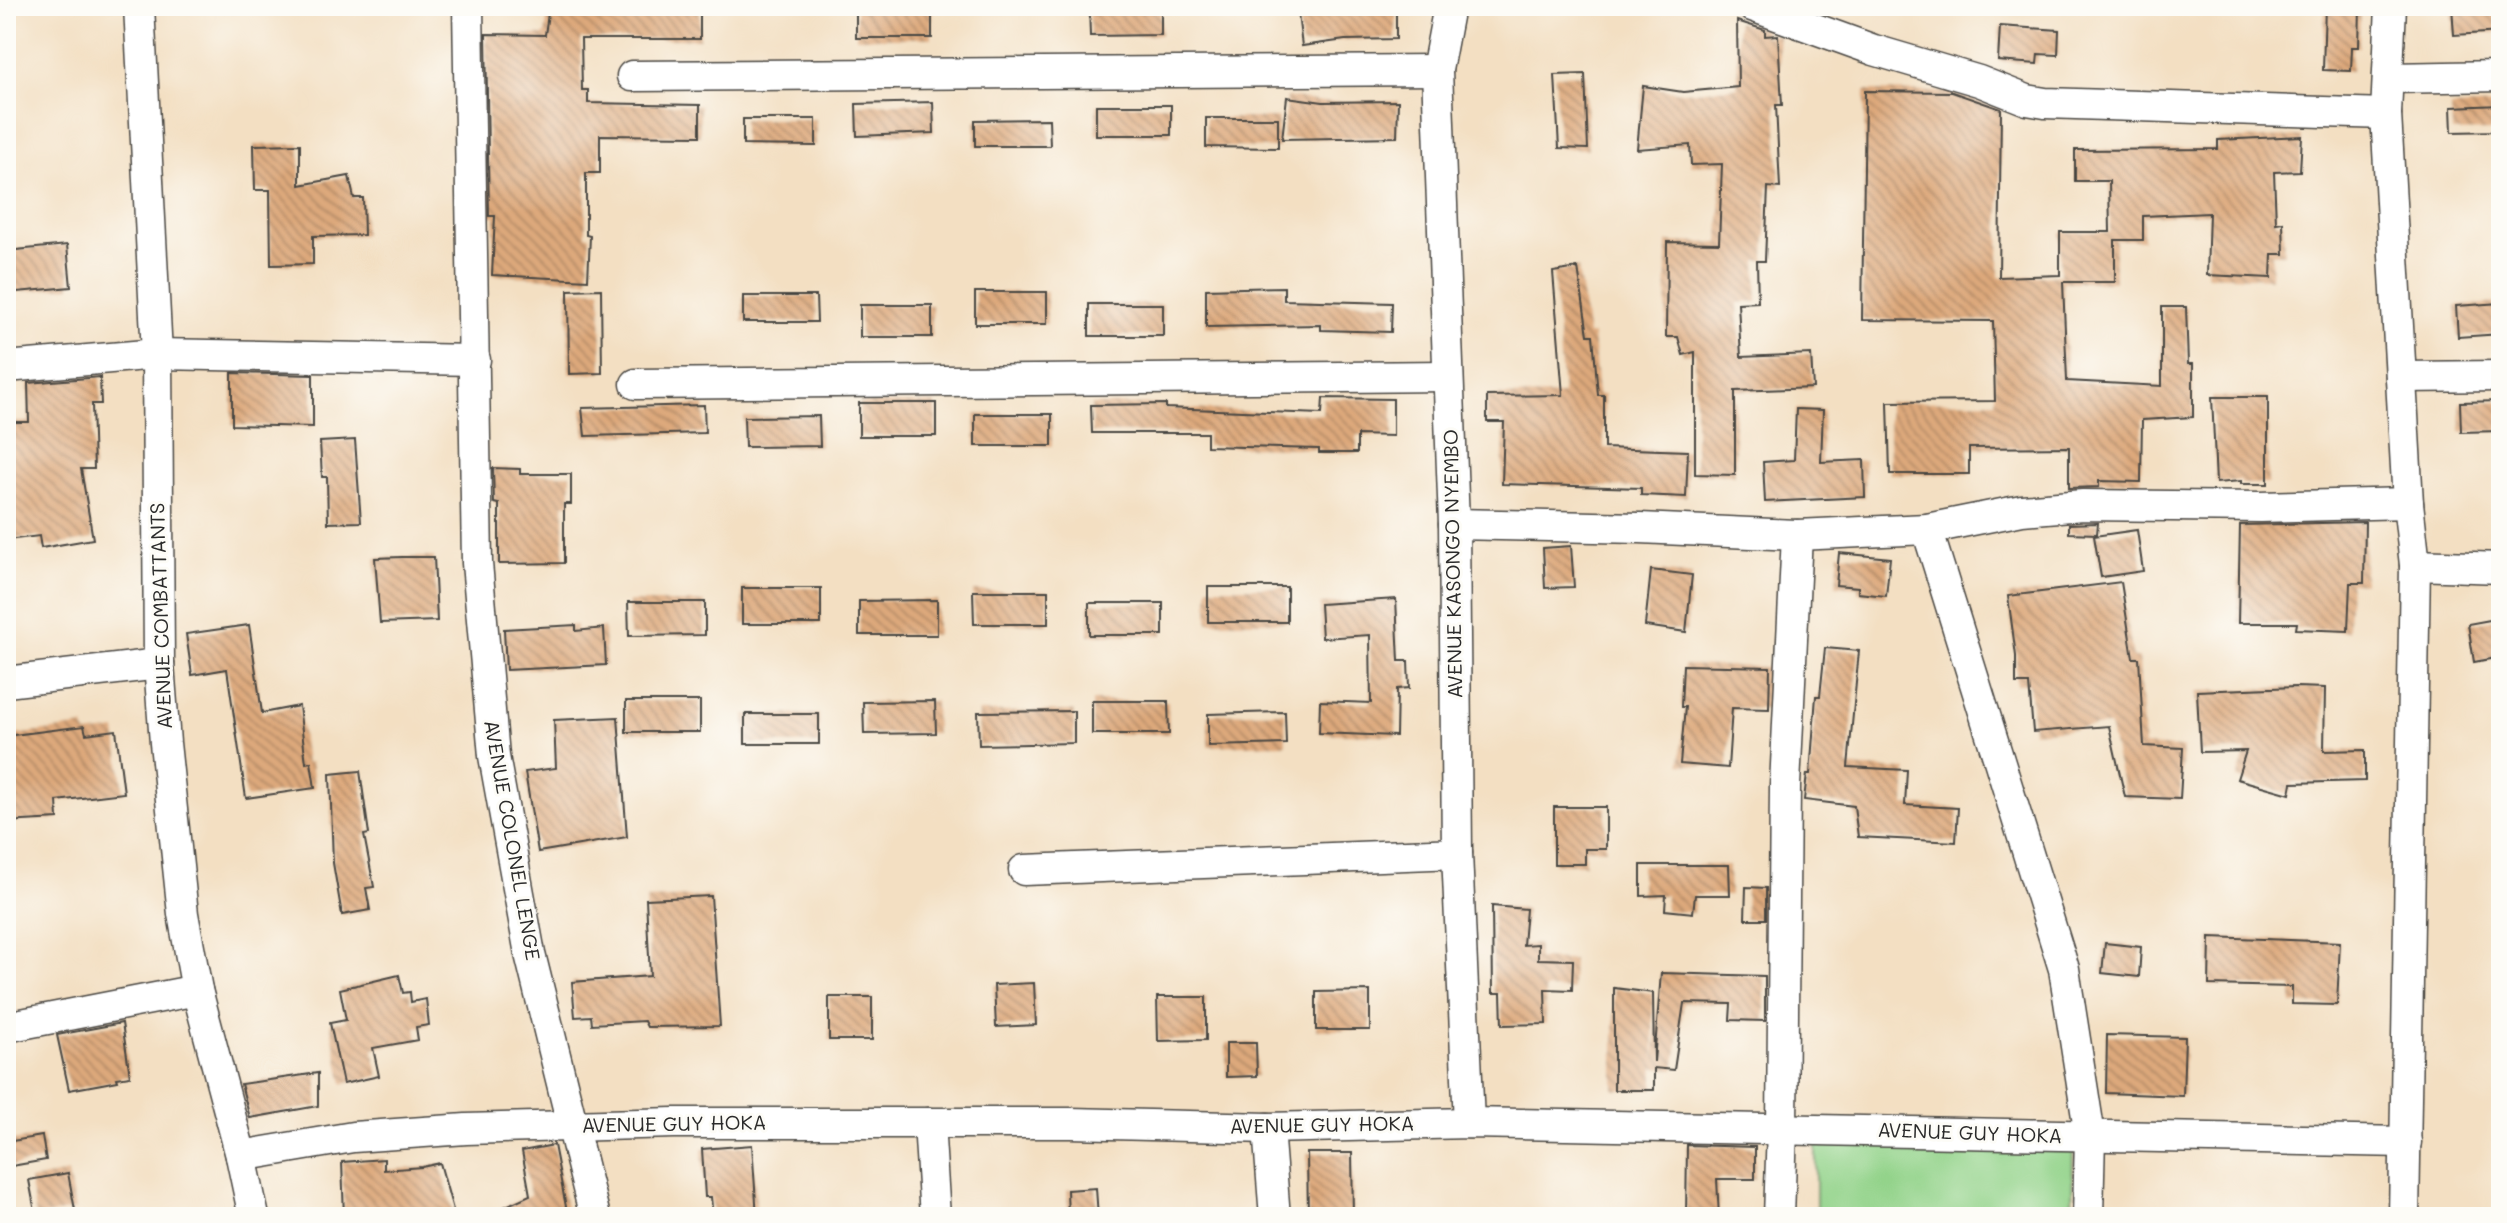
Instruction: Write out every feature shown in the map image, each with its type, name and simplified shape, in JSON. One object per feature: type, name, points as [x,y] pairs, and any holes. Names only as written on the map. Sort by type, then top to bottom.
[{"type":"street","name":"AVENUE COMBATTANTS","points":[[139,6],[157,354],[159,664],[183,914],[197,990],[254,1217]]},
{"type":"street","name":"AVENUE COLONEL LENGE","points":[[468,6],[477,563],[494,756],[530,954],[595,1217]]},
{"type":"street","name":"AVENUE KASONGO NYEMBO","points":[[1449,6],[1437,70],[1454,524],[1457,853],[1469,1123]]},
{"type":"street","points":[[2391,6],[2386,114],[2408,503],[2415,565],[2404,1217]]},
{"type":"street","points":[[1768,8],[1874,50],[1979,81],[2027,100],[2061,104],[2386,114]]},
{"type":"street","points":[[632,76],[1437,70]]},
{"type":"street","points":[[2388,78],[2501,76]]},
{"type":"street","points":[[6,367],[157,354],[475,360]]},
{"type":"street","points":[[636,384],[1448,376]]},
{"type":"street","points":[[2401,377],[2501,376]]},
{"type":"street","points":[[1454,524],[1797,535],[1927,529],[2022,510],[2083,505],[2261,507],[2408,503]]},
{"type":"street","points":[[1927,529],[2064,969],[2090,1136],[2088,1217]]},
{"type":"street","points":[[1779,1217],[1785,786],[1797,535]]},
{"type":"street","points":[[2415,565],[2501,568]]},
{"type":"street","points":[[6,682],[159,664]]},
{"type":"street","points":[[1024,870],[1457,853]]},
{"type":"street","points":[[6,1027],[197,990]]},
{"type":"street","points":[[929,1123],[935,1217]]},
{"type":"street","name":"AVENUE GUY HOKA","points":[[241,1156],[353,1137],[572,1125],[929,1123],[1268,1128],[1469,1123],[2406,1142]]},
{"type":"street","points":[[1268,1128],[1275,1217]]},
{"type":"green space","points":[[1816,1142],[2073,1143],[2072,1217],[1816,1217]]},
{"type":"building","points":[[549,6],[700,6],[700,39],[581,39],[582,90],[588,90],[588,103],[700,105],[700,136],[600,135],[600,173],[586,173],[586,235],[590,236],[588,280],[492,275],[495,216],[489,216],[486,34],[545,35]]},
{"type":"building","points":[[856,6],[932,6],[932,38],[856,38]]},
{"type":"building","points":[[1089,6],[1161,6],[1161,35],[1090,36]]},
{"type":"building","points":[[1297,6],[1396,6],[1396,39],[1345,40],[1302,46]]},
{"type":"building","points":[[2325,6],[2360,7],[2359,47],[2352,47],[2351,71],[2323,70]]},
{"type":"building","points":[[2452,6],[2501,6],[2501,32],[2454,35]]},
{"type":"building","points":[[1737,21],[1765,30],[1765,36],[1778,35],[1782,105],[1776,105],[1780,188],[1768,187],[1765,261],[1757,261],[1758,302],[1738,303],[1741,357],[1811,354],[1813,388],[1735,391],[1735,475],[1695,474],[1695,352],[1683,355],[1678,337],[1666,337],[1667,242],[1719,243],[1722,164],[1691,165],[1690,145],[1637,149],[1643,86],[1683,92],[1738,87]]},
{"type":"building","points":[[2000,26],[2059,30],[2058,55],[2038,54],[2037,64],[1998,61]]},
{"type":"building","points":[[1585,74],[1588,149],[1559,148],[1555,75]]},
{"type":"building","points":[[1865,91],[1952,92],[2001,109],[1999,277],[2060,275],[2060,232],[2110,232],[2109,181],[2075,181],[2075,150],[2218,149],[2218,140],[2302,136],[2300,171],[2274,172],[2276,223],[2283,222],[2284,254],[2272,254],[2271,278],[2207,275],[2209,213],[2143,216],[2143,240],[2115,240],[2115,282],[2063,282],[2067,381],[2162,386],[2162,307],[2186,307],[2188,364],[2193,364],[2193,417],[2142,420],[2141,482],[2099,481],[2099,487],[2069,488],[2069,447],[1969,448],[1969,474],[1890,474],[1888,402],[1995,401],[1993,321],[1862,320]]},
{"type":"building","points":[[1287,97],[1323,102],[1398,101],[1397,137],[1282,139]]},
{"type":"building","points":[[933,102],[934,133],[857,136],[856,104]]},
{"type":"building","points":[[1096,105],[1171,105],[1171,135],[1096,135]]},
{"type":"building","points":[[2501,105],[2501,131],[2452,132],[2451,107]]},
{"type":"building","points":[[1206,118],[1278,118],[1278,148],[1206,147]]},
{"type":"building","points":[[743,119],[816,119],[816,146],[743,145]]},
{"type":"building","points":[[1049,119],[1050,146],[975,146],[975,120]]},
{"type":"building","points":[[300,144],[300,185],[349,176],[354,198],[363,198],[364,235],[313,236],[313,264],[271,265],[270,190],[255,190],[254,145]]},
{"type":"building","points":[[67,245],[71,287],[6,293],[6,251]]},
{"type":"building","points":[[1578,268],[1588,335],[1593,335],[1598,395],[1604,395],[1604,448],[1688,451],[1686,497],[1641,495],[1641,488],[1502,484],[1504,422],[1487,422],[1487,396],[1563,395],[1553,272]]},
{"type":"building","points":[[1284,287],[1284,300],[1392,303],[1391,332],[1321,330],[1321,325],[1206,327],[1206,289]]},
{"type":"building","points":[[601,289],[602,373],[569,374],[568,290]]},
{"type":"building","points":[[975,292],[1047,292],[1047,324],[975,324]]},
{"type":"building","points":[[743,296],[816,296],[817,322],[743,322]]},
{"type":"building","points":[[2501,303],[2501,334],[2458,337],[2456,306]]},
{"type":"building","points":[[1089,304],[1163,304],[1163,336],[1089,336]]},
{"type":"building","points":[[860,305],[932,305],[932,337],[860,337]]},
{"type":"building","points":[[232,373],[313,375],[313,427],[232,425]]},
{"type":"building","points":[[100,377],[101,404],[92,404],[94,469],[81,469],[93,539],[41,548],[39,536],[6,540],[6,422],[29,422],[28,383]]},
{"type":"building","points":[[2212,397],[2268,397],[2268,484],[2241,484],[2241,481],[2216,483]]},
{"type":"building","points":[[1323,398],[1393,399],[1393,436],[1357,435],[1357,453],[1319,453],[1319,449],[1207,446],[1207,433],[1092,433],[1091,405],[1166,404],[1166,408],[1322,414]]},
{"type":"building","points":[[2501,401],[2501,431],[2461,432],[2460,402]]},
{"type":"building","points":[[859,403],[936,403],[936,436],[859,436]]},
{"type":"building","points":[[704,405],[705,433],[585,436],[582,408]]},
{"type":"building","points":[[1796,409],[1823,410],[1821,462],[1864,460],[1865,497],[1765,502],[1763,462],[1794,460]]},
{"type":"building","points":[[975,414],[1052,414],[1052,446],[975,446]]},
{"type":"building","points":[[819,416],[820,446],[745,447],[744,417]]},
{"type":"building","points":[[355,440],[361,522],[328,523],[327,477],[322,477],[320,442]]},
{"type":"building","points":[[493,468],[520,469],[520,474],[571,474],[571,504],[564,504],[564,563],[499,564],[499,504],[494,503]]},
{"type":"building","points":[[2365,522],[2364,583],[2350,583],[2348,631],[2296,629],[2297,623],[2238,623],[2240,525]]},
{"type":"building","points":[[2098,523],[2097,534],[2069,533],[2069,524]]},
{"type":"building","points":[[2137,530],[2143,571],[2101,577],[2094,536]]},
{"type":"building","points":[[1571,546],[1574,587],[1545,588],[1543,548]]},
{"type":"building","points":[[1839,553],[1890,558],[1886,596],[1858,593],[1858,587],[1836,585]]},
{"type":"building","points":[[434,557],[437,621],[380,623],[375,558]]},
{"type":"building","points":[[1651,570],[1692,575],[1686,632],[1645,626]]},
{"type":"building","points":[[2121,582],[2133,658],[2139,658],[2144,746],[2183,748],[2180,799],[2125,797],[2109,726],[2033,732],[2029,684],[2016,684],[2016,656],[2008,596]]},
{"type":"building","points":[[1208,587],[1287,587],[1287,622],[1208,622]]},
{"type":"building","points":[[742,588],[821,588],[821,624],[742,624]]},
{"type":"building","points":[[973,591],[1048,591],[1048,624],[974,624]]},
{"type":"building","points":[[1396,599],[1399,661],[1408,661],[1409,688],[1397,689],[1396,736],[1319,733],[1320,701],[1371,703],[1370,635],[1322,638],[1320,604]]},
{"type":"building","points":[[937,600],[937,635],[859,635],[859,601]]},
{"type":"building","points":[[628,602],[705,602],[705,635],[629,636]]},
{"type":"building","points":[[1089,603],[1163,603],[1163,635],[1089,635]]},
{"type":"building","points":[[2501,618],[2501,657],[2474,662],[2468,624]]},
{"type":"building","points":[[249,625],[262,713],[299,706],[306,763],[311,762],[315,788],[246,798],[227,669],[192,675],[186,634]]},
{"type":"building","points":[[576,625],[576,631],[604,628],[606,665],[506,670],[504,629]]},
{"type":"building","points":[[1825,648],[1859,651],[1848,767],[1907,770],[1905,805],[1958,808],[1956,842],[1858,837],[1854,806],[1804,800]]},
{"type":"building","points":[[1683,665],[1770,667],[1769,709],[1732,708],[1728,768],[1680,764],[1685,707],[1681,707]]},
{"type":"building","points":[[2325,688],[2324,751],[2365,750],[2365,781],[2292,783],[2290,794],[2237,779],[2246,751],[2200,752],[2197,691]]},
{"type":"building","points":[[626,701],[700,701],[700,732],[626,732]]},
{"type":"building","points":[[935,701],[936,733],[864,734],[863,702]]},
{"type":"building","points":[[1092,701],[1168,701],[1169,734],[1092,734]]},
{"type":"building","points":[[1074,711],[1074,743],[979,745],[978,712]]},
{"type":"building","points":[[1285,712],[1286,744],[1208,746],[1208,714]]},
{"type":"building","points":[[745,714],[819,714],[819,744],[745,744]]},
{"type":"building","points":[[618,717],[627,837],[538,852],[525,772],[556,768],[554,720]]},
{"type":"building","points":[[84,726],[86,734],[116,730],[124,793],[57,801],[58,819],[6,822],[6,736]]},
{"type":"building","points":[[360,771],[369,834],[364,835],[374,887],[366,888],[370,910],[342,915],[333,863],[330,774]]},
{"type":"building","points":[[1554,807],[1606,807],[1606,849],[1585,849],[1585,864],[1554,864]]},
{"type":"building","points":[[1641,865],[1729,865],[1730,895],[1695,895],[1693,913],[1665,910],[1666,895],[1641,896]]},
{"type":"building","points":[[1746,887],[1766,888],[1766,919],[1745,919]]},
{"type":"building","points":[[711,896],[720,1026],[647,1027],[644,1021],[592,1024],[591,1016],[575,1017],[572,982],[650,976],[646,899]]},
{"type":"building","points":[[1492,906],[1526,909],[1523,945],[1538,944],[1538,959],[1573,960],[1572,990],[1545,989],[1546,1024],[1502,1025],[1501,993],[1493,993]]},
{"type":"building","points":[[2210,937],[2340,942],[2337,1005],[2292,1004],[2292,987],[2209,985]]},
{"type":"building","points":[[2105,943],[2141,947],[2139,977],[2102,973]]},
{"type":"building","points":[[1661,973],[1765,976],[1765,1021],[1730,1020],[1731,1004],[1684,1003],[1674,1070],[1654,1068],[1654,1090],[1614,1090],[1614,988],[1653,993],[1654,1062]]},
{"type":"building","points":[[399,975],[403,993],[410,992],[411,1002],[426,999],[429,1025],[416,1027],[418,1040],[373,1048],[379,1076],[343,1084],[330,1023],[346,1020],[340,989]]},
{"type":"building","points":[[1034,983],[1036,1025],[996,1027],[994,985]]},
{"type":"building","points":[[1370,991],[1370,1030],[1316,1030],[1316,992]]},
{"type":"building","points":[[829,997],[872,997],[872,1040],[829,1040]]},
{"type":"building","points":[[1157,997],[1206,997],[1206,1040],[1158,1041]]},
{"type":"building","points":[[122,1023],[130,1076],[69,1090],[57,1035]]},
{"type":"building","points":[[2107,1035],[2185,1037],[2183,1096],[2106,1093]]},
{"type":"building","points":[[1226,1043],[1256,1043],[1257,1076],[1226,1077]]},
{"type":"building","points":[[318,1073],[318,1106],[250,1118],[241,1084]]},
{"type":"building","points":[[42,1136],[46,1160],[6,1167],[6,1142]]},
{"type":"building","points":[[554,1145],[568,1217],[482,1217],[530,1195],[522,1151]]},
{"type":"building","points":[[752,1145],[757,1217],[713,1217],[711,1197],[705,1197],[702,1149]]},
{"type":"building","points":[[1687,1145],[1755,1147],[1755,1179],[1717,1179],[1719,1217],[1686,1217]]},
{"type":"building","points":[[1307,1153],[1352,1153],[1353,1217],[1308,1217]]},
{"type":"building","points":[[384,1159],[384,1170],[440,1163],[455,1217],[344,1217],[342,1162]]},
{"type":"building","points":[[68,1173],[75,1210],[36,1217],[29,1180]]},
{"type":"building","points":[[1096,1188],[1098,1217],[1068,1217],[1067,1190]]}]
